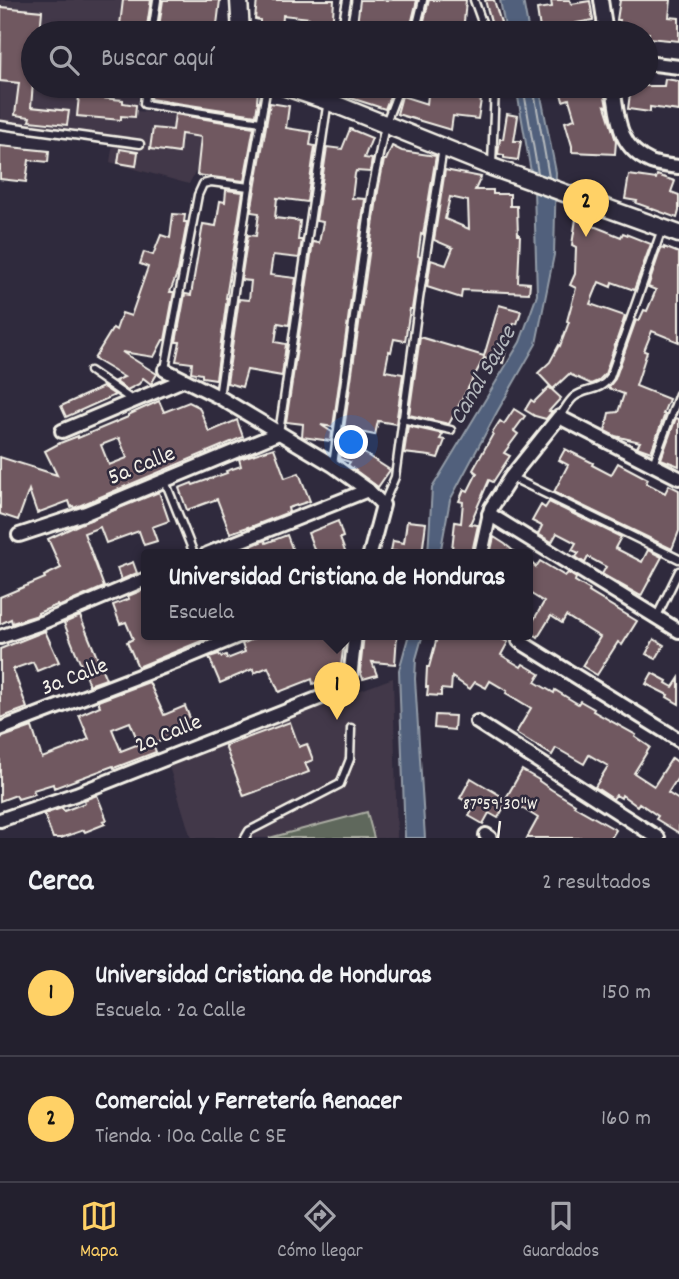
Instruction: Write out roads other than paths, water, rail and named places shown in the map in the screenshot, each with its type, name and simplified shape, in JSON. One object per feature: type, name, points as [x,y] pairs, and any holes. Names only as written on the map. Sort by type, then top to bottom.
[{"type":"street","points":[[239,0],[240,21]]},
{"type":"street","points":[[601,0],[604,21]]},
{"type":"street","points":[[658,65],[679,68]]},
{"type":"street","points":[[337,98],[385,125],[679,234]]},
{"type":"street","points":[[615,98],[621,133],[634,150],[652,162],[679,167]]},
{"type":"street","points":[[165,370],[219,397],[333,465],[368,490],[383,505],[371,549]]},
{"type":"street","points":[[62,431],[183,380]]},
{"type":"street","points":[[482,549],[491,508],[559,417],[679,478]]},
{"type":"street","name":"5a Calle","points":[[19,535],[86,513],[279,433]]},
{"type":"street","points":[[220,549],[368,490]]},
{"type":"street","points":[[489,514],[679,631]]},
{"type":"street","points":[[0,637],[141,581]]},
{"type":"street","name":"3a Calle","points":[[0,729],[228,640]]},
{"type":"street","name":"2a Calle","points":[[0,820],[76,794],[332,693],[350,679],[354,640]]},
{"type":"street","points":[[519,641],[679,740]]},
{"type":"street","points":[[477,722],[658,838]]},
{"type":"lane","points":[[155,21],[156,0]]},
{"type":"lane","points":[[343,21],[347,0]]},
{"type":"lane","points":[[418,21],[423,0]]},
{"type":"lane","points":[[474,0],[482,21]]},
{"type":"lane","points":[[145,98],[144,104],[261,121]]},
{"type":"lane","points":[[219,397],[249,187],[265,98]]},
{"type":"lane","points":[[279,433],[327,98]]},
{"type":"lane","points":[[333,465],[372,190],[385,125],[395,98]]},
{"type":"lane","points":[[495,98],[498,169]]},
{"type":"lane","points":[[0,125],[140,144]]},
{"type":"lane","points":[[383,505],[395,477],[443,148]]},
{"type":"lane","points":[[165,370],[198,195],[203,184],[211,182],[249,187]]},
{"type":"lane","points":[[559,417],[572,398],[604,385],[610,377],[663,228]]},
{"type":"lane","points":[[89,370],[134,401]]},
{"type":"lane","points":[[653,464],[679,394]]},
{"type":"lane","points":[[402,419],[451,430]]},
{"type":"lane","points":[[512,477],[679,559]]},
{"type":"lane","points":[[165,481],[192,549]]},
{"type":"lane","points":[[657,616],[679,571]]},
{"type":"lane","points":[[245,838],[249,831],[340,784],[350,759],[351,728]]},
{"type":"water","points":[[500,0],[523,0],[527,21],[504,21]]},
{"type":"water","points":[[518,98],[541,98],[556,172],[554,255],[536,344],[450,500],[441,549],[428,549],[432,488],[520,342],[537,295],[534,189]]},
{"type":"water","points":[[407,640],[421,640],[416,659],[415,679],[425,838],[405,838],[399,670]]},
{"type":"place","name":"Comercial y Ferretería Renacer","points":[[586,237]]},
{"type":"place","name":"Universidad Cristiana de Honduras","points":[[337,720]]},
{"type":"water label","name":"Canal Sauce","points":[[484,376]]}]
